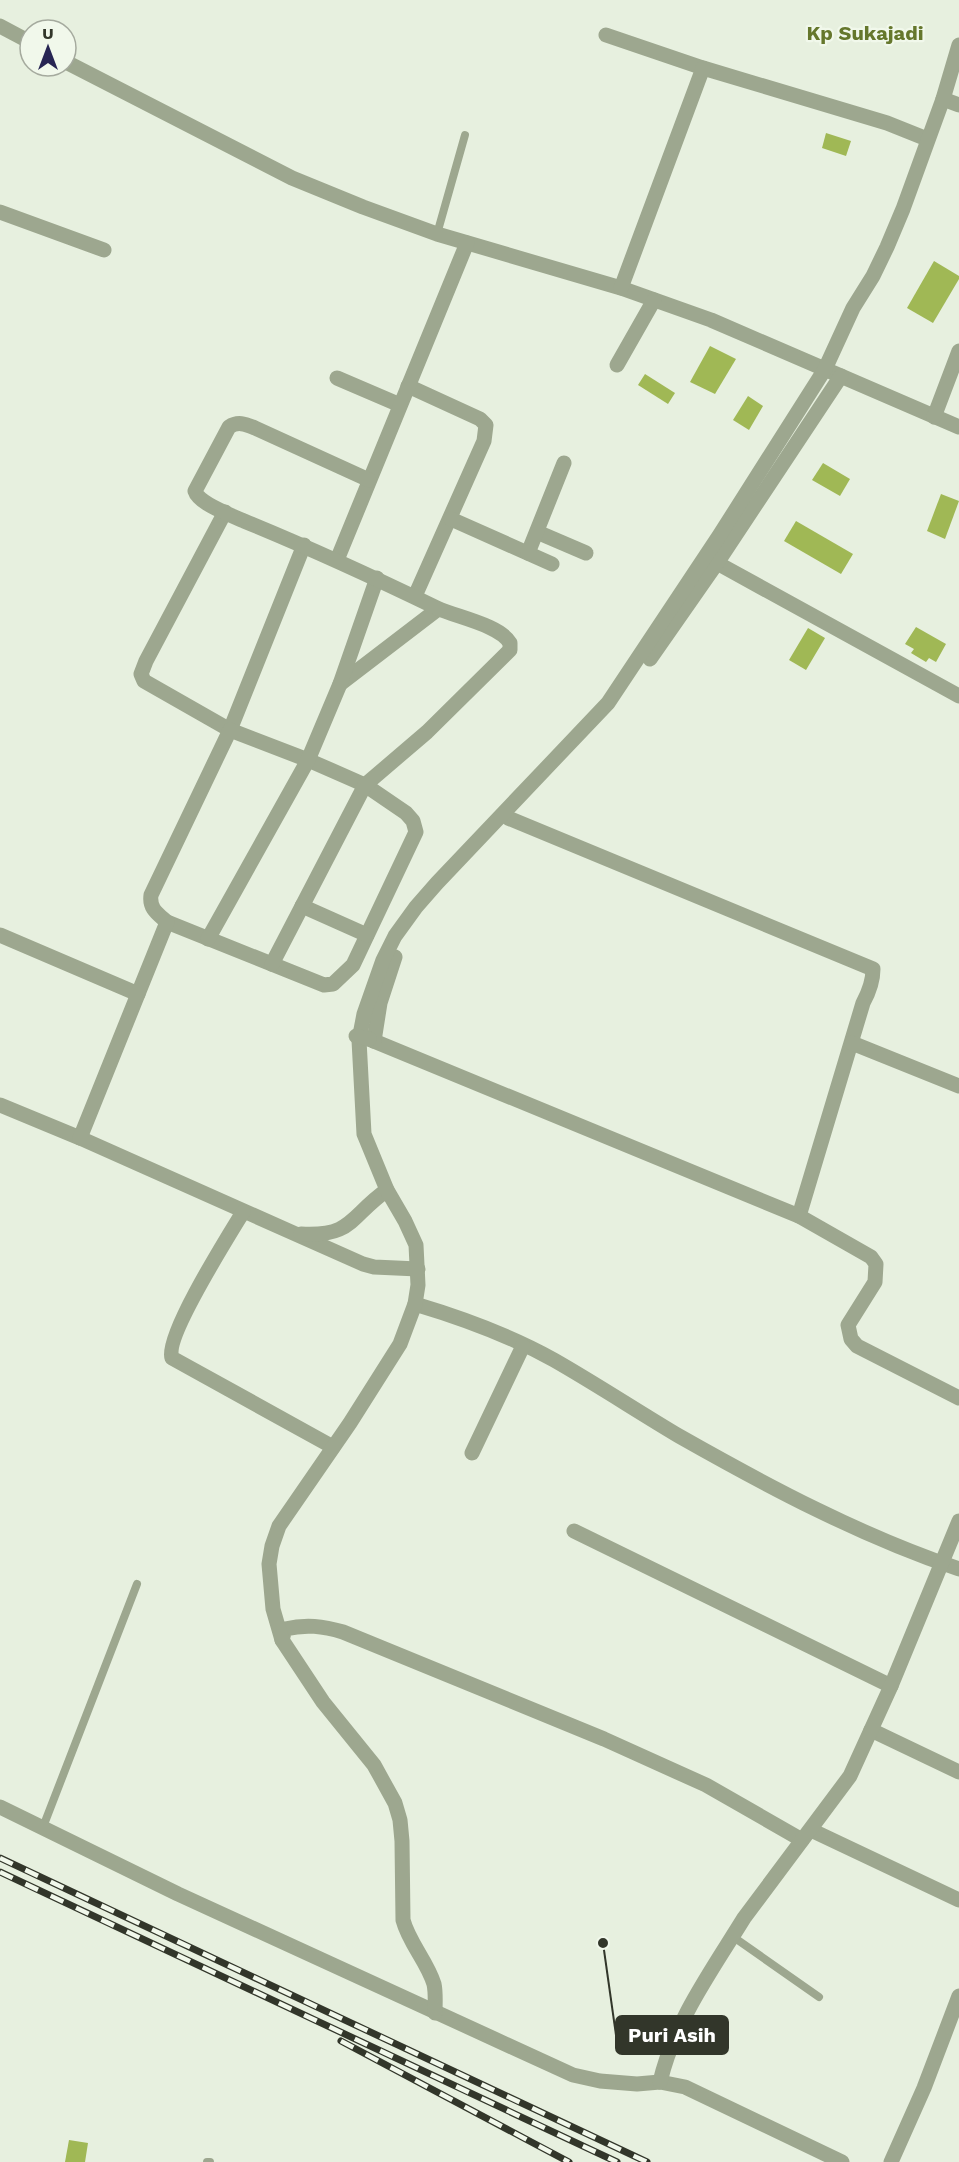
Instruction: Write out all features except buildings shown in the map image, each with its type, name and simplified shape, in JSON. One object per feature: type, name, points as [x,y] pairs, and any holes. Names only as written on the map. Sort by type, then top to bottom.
[{"type":"street","points":[[0,26],[18,36]]},
{"type":"street","points":[[606,35],[703,68],[887,123],[927,140]]},
{"type":"street","points":[[435,2013],[434,1986],[405,1930],[403,1920],[402,1841],[400,1820],[395,1803],[374,1765],[323,1702],[284,1634],[273,1609],[269,1584],[272,1546],[279,1526],[400,1344],[415,1304],[418,1285],[416,1245],[387,1190],[364,1134],[364,1014],[374,983],[395,936],[437,883],[608,703],[719,536],[825,369],[853,308],[873,276],[903,209],[943,99],[959,45]]},
{"type":"street","points":[[78,68],[292,178],[397,221],[621,288],[711,320],[959,427]]},
{"type":"street","points":[[621,288],[703,68]]},
{"type":"street","points":[[943,99],[959,105]]},
{"type":"street","points":[[0,212],[104,250]]},
{"type":"street","points":[[337,560],[467,243]]},
{"type":"street","points":[[617,365],[654,300]]},
{"type":"street","points":[[934,417],[959,351]]},
{"type":"street","points":[[364,1039],[380,1003],[396,954],[412,926],[642,670],[717,563],[841,376]]},
{"type":"street","points":[[337,378],[400,405]]},
{"type":"street","points":[[408,386],[480,419],[486,425],[484,441],[415,596]]},
{"type":"street","points":[[272,964],[365,785],[427,732],[510,650],[510,643],[501,633],[438,609],[377,578],[225,512],[200,499],[195,490],[229,427],[234,423],[242,423],[255,428],[369,480]]},
{"type":"street","points":[[528,553],[564,463]]},
{"type":"street","points":[[225,512],[146,661],[141,674],[144,681],[230,730],[365,785],[406,813],[413,821],[416,832],[353,965],[333,984],[324,985],[167,922],[153,909],[150,902],[230,730],[304,545]]},
{"type":"street","points":[[451,519],[552,564]]},
{"type":"street","points":[[537,532],[586,553]]},
{"type":"street","points":[[717,563],[959,696]]},
{"type":"street","points":[[208,939],[308,760],[340,684],[377,578]]},
{"type":"street","points":[[340,684],[438,609]]},
{"type":"street","points":[[508,818],[873,969],[870,989],[863,1003],[799,1216]]},
{"type":"street","points":[[302,906],[367,935]]},
{"type":"street","points":[[80,1138],[167,922]]},
{"type":"street","points":[[0,935],[138,994]]},
{"type":"street","points":[[364,1039],[799,1216],[871,1257],[876,1264],[875,1282],[848,1325],[851,1339],[857,1346],[959,1398]]},
{"type":"street","points":[[852,1042],[959,1086]]},
{"type":"street","points":[[0,1105],[80,1138],[363,1264],[374,1267],[418,1269]]},
{"type":"street","points":[[293,1234],[320,1235],[341,1230],[370,1202],[387,1190]]},
{"type":"street","points":[[243,1212],[191,1302],[173,1342],[170,1352],[172,1358],[333,1447]]},
{"type":"street","points":[[415,1304],[469,1322],[551,1359],[766,1484],[852,1527],[959,1569]]},
{"type":"street","points":[[472,1453],[523,1346]]},
{"type":"street","points":[[660,2082],[672,2041],[732,1936],[850,1776],[891,1686],[959,1521]]},
{"type":"street","points":[[574,1531],[891,1686]]},
{"type":"street","points":[[284,1634],[301,1625],[327,1627],[343,1632],[604,1739],[706,1785],[807,1835],[959,1900]]},
{"type":"street","points":[[872,1730],[959,1772]]},
{"type":"street","points":[[0,1807],[178,1894],[573,2075],[600,2081],[637,2084],[660,2082],[686,2087],[842,2162]]},
{"type":"street","points":[[891,2162],[924,2088],[959,1996]]},
{"type":"lane","points":[[437,234],[465,135]]},
{"type":"lane","points":[[43,1827],[137,1584]]},
{"type":"lane","points":[[732,1936],[819,1997]]},
{"type":"railway","points":[[0,1858],[647,2162]]},
{"type":"railway","points":[[0,1872],[617,2162]]},
{"type":"railway","points":[[341,2041],[569,2162]]},
{"type":"place","name":"Puri Asih","points":[[603,1943]]},
{"type":"district","name":"Kp Sukajadi","points":[[865,33]]}]
